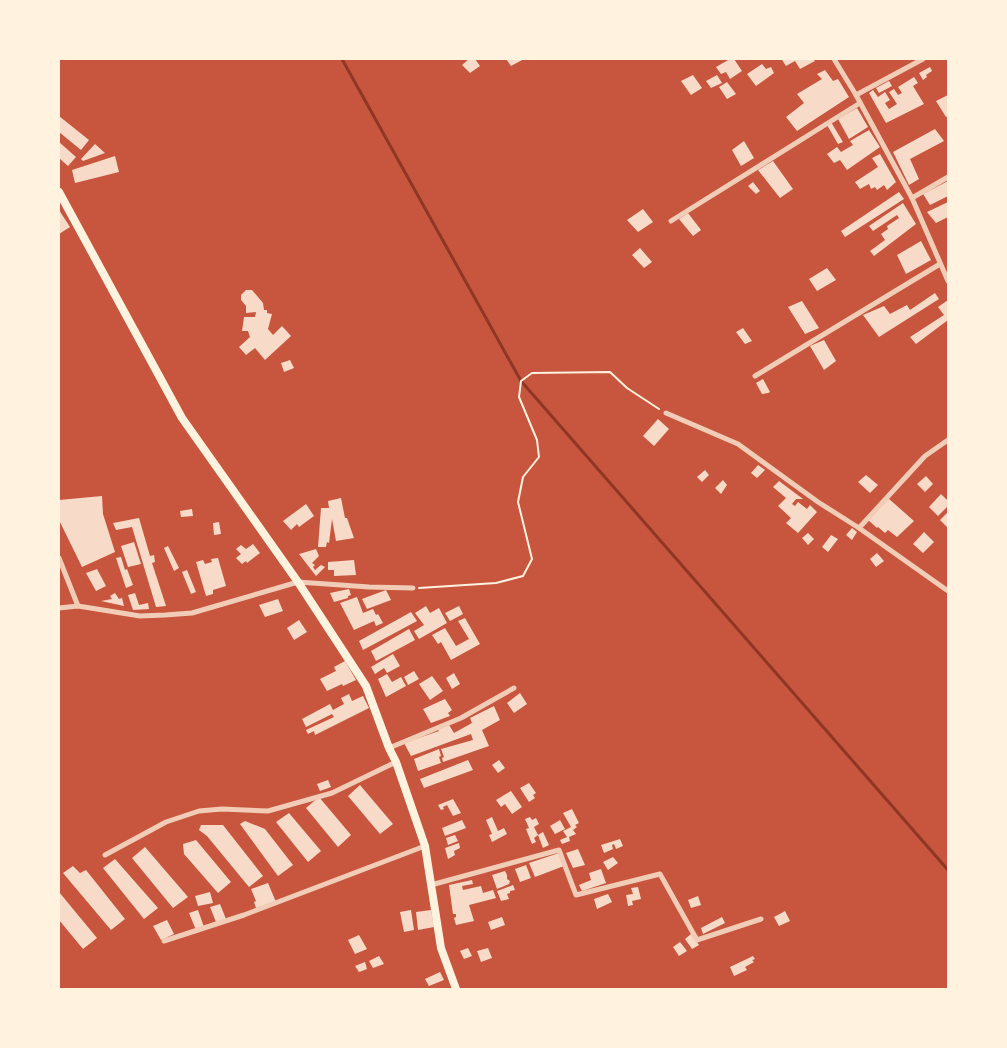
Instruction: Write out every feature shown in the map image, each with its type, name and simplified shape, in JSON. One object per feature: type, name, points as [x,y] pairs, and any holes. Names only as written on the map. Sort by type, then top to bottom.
[{"type":"main road","points":[[59,192],[182,418],[298,582],[366,686],[396,762],[425,846],[441,948],[456,989]]},
{"type":"street","points":[[834,59],[856,95],[912,198],[948,281]]},
{"type":"street","points":[[856,95],[923,59]]},
{"type":"street","points":[[671,221],[860,103]]},
{"type":"street","points":[[912,198],[948,177]]},
{"type":"street","points":[[755,376],[940,264]]},
{"type":"street","points":[[666,413],[738,444],[818,502],[859,528],[948,591]]},
{"type":"street","points":[[859,528],[925,456],[948,440]]},
{"type":"street","points":[[59,558],[78,606]]},
{"type":"street","points":[[59,608],[78,606],[140,616],[192,613],[298,582],[413,588]]},
{"type":"street","points":[[390,748],[461,718],[514,688]]},
{"type":"street","points":[[105,855],[166,822],[199,810],[268,811],[332,793],[396,762]]},
{"type":"street","points":[[164,941],[244,915],[425,846]]},
{"type":"street","points":[[431,885],[559,850],[576,895],[660,874],[697,940],[761,919]]},
{"type":"path","points":[[413,588],[496,583],[523,576],[532,559],[518,502],[523,477],[539,456],[537,440],[519,397],[521,381],[532,373],[610,372],[627,388],[666,413]]},
{"type":"building","points":[[469,59],[475,59],[480,66],[470,73],[462,65]]},
{"type":"building","points":[[506,59],[524,59],[511,66]]},
{"type":"building","points":[[730,59],[734,59],[742,71],[730,79],[726,72],[721,74],[716,67]]},
{"type":"building","points":[[813,59],[815,61],[800,69],[795,61],[786,66],[782,60]]},
{"type":"building","points":[[762,64],[766,69],[771,67],[774,73],[756,86],[747,74]]},
{"type":"building","points":[[930,67],[932,71],[923,80],[919,73]]},
{"type":"building","points":[[825,70],[833,81],[838,79],[849,97],[797,131],[786,117],[804,103],[797,94],[822,79],[817,74]]},
{"type":"building","points":[[693,75],[702,88],[691,95],[681,81]]},
{"type":"building","points":[[717,75],[722,83],[711,88],[706,81]]},
{"type":"building","points":[[914,77],[918,83],[913,86],[924,104],[886,123],[869,93],[873,90],[878,97],[885,92],[890,100],[885,103],[889,109],[897,104],[889,92],[894,89],[898,95],[902,93],[898,87]]},
{"type":"building","points":[[889,81],[892,86],[879,93],[876,88]]},
{"type":"building","points":[[727,82],[736,94],[727,99],[719,87]]},
{"type":"building","points":[[948,95],[948,116],[946,117],[936,101]]},
{"type":"building","points":[[857,108],[868,127],[849,139],[838,119]]},
{"type":"building","points":[[59,116],[89,140],[81,150],[59,132]]},
{"type":"building","points":[[831,122],[843,142],[838,144],[827,125]]},
{"type":"building","points":[[935,129],[944,141],[910,159],[919,179],[909,185],[893,152]]},
{"type":"building","points":[[869,130],[880,147],[847,170],[840,160],[834,163],[827,154],[837,147],[841,152],[853,145],[850,141]]},
{"type":"building","points":[[744,141],[754,158],[741,166],[732,150]]},
{"type":"building","points":[[59,142],[76,157],[68,166],[59,158]]},
{"type":"building","points":[[95,144],[105,153],[83,161],[81,159]]},
{"type":"building","points":[[880,154],[896,182],[887,190],[884,185],[877,190],[875,187],[871,189],[869,184],[860,189],[855,182],[878,167],[872,158]]},
{"type":"building","points":[[115,156],[119,172],[75,183],[72,170]]},
{"type":"building","points":[[773,161],[793,189],[780,198],[758,170]]},
{"type":"building","points":[[948,181],[948,196],[930,205],[923,194]]},
{"type":"building","points":[[753,182],[760,191],[756,194],[748,186]]},
{"type":"building","points":[[899,192],[904,199],[845,237],[841,231]]},
{"type":"building","points":[[948,202],[948,217],[936,223],[927,212]]},
{"type":"building","points":[[903,203],[916,224],[874,256],[870,251],[885,240],[881,234],[888,229],[887,226],[899,218],[897,215],[873,231],[869,226]]},
{"type":"building","points":[[643,209],[653,222],[638,232],[627,220]]},
{"type":"building","points":[[59,210],[70,227],[59,234]]},
{"type":"building","points":[[688,213],[701,230],[693,236],[679,219]]},
{"type":"building","points":[[921,241],[931,260],[906,274],[897,255]]},
{"type":"building","points":[[640,248],[652,262],[644,268],[632,255]]},
{"type":"building","points":[[827,268],[836,280],[817,291],[809,279]]},
{"type":"building","points":[[246,290],[252,290],[263,303],[264,310],[272,314],[268,329],[273,335],[282,326],[291,336],[265,360],[255,348],[246,355],[239,347],[250,337],[248,331],[242,331],[244,317],[255,317],[256,312],[246,313],[246,306],[241,300],[241,295]]},
{"type":"building","points":[[935,293],[939,299],[879,337],[863,315],[884,306],[890,314],[907,305],[910,310]]},
{"type":"building","points":[[948,300],[948,320],[916,344],[910,337],[944,315],[938,307]]},
{"type":"building","points":[[802,301],[819,328],[805,334],[788,307]]},
{"type":"building","points":[[743,328],[752,341],[745,344],[736,332]]},
{"type":"building","points":[[824,340],[836,361],[824,370],[810,346]]},
{"type":"building","points":[[290,360],[294,368],[284,372],[281,363]]},
{"type":"building","points":[[763,379],[770,392],[762,394],[756,383]]},
{"type":"building","points":[[658,419],[669,429],[654,446],[643,436]]},
{"type":"building","points":[[758,465],[765,470],[757,478],[751,473]]},
{"type":"building","points":[[705,470],[709,475],[702,482],[697,477]]},
{"type":"building","points":[[866,475],[878,485],[870,493],[858,482]]},
{"type":"building","points":[[926,476],[933,484],[925,492],[917,484]]},
{"type":"building","points":[[723,480],[727,485],[721,494],[715,488]]},
{"type":"building","points":[[779,481],[803,499],[796,499],[792,504],[795,506],[798,502],[807,509],[810,505],[817,512],[798,533],[786,523],[791,518],[778,506],[786,498],[773,487]]},
{"type":"building","points":[[941,494],[948,501],[948,506],[938,516],[929,507]]},
{"type":"building","points":[[102,496],[103,514],[115,552],[82,567],[59,520],[59,500]]},
{"type":"building","points":[[341,498],[345,518],[347,518],[354,538],[336,541],[332,519],[329,543],[327,542],[326,547],[318,547],[321,508],[329,508],[328,501]]},
{"type":"building","points":[[888,498],[914,521],[897,537],[888,530],[885,533],[867,519]]},
{"type":"building","points":[[306,504],[314,516],[299,527],[297,524],[291,530],[283,521]]},
{"type":"building","points":[[192,509],[193,516],[181,517],[180,511]]},
{"type":"building","points":[[948,512],[948,528],[940,520]]},
{"type":"building","points":[[139,518],[150,556],[154,555],[155,562],[152,563],[166,606],[156,607],[132,527],[116,530],[113,523]]},
{"type":"building","points":[[219,522],[221,534],[214,535],[213,523]]},
{"type":"building","points":[[852,528],[857,532],[852,540],[846,535]]},
{"type":"building","points":[[924,532],[934,542],[923,553],[913,544]]},
{"type":"building","points":[[808,533],[814,539],[808,545],[802,538]]},
{"type":"building","points":[[831,535],[838,539],[828,552],[822,547]]},
{"type":"building","points":[[134,542],[141,564],[128,567],[121,546]]},
{"type":"building","points":[[253,544],[260,553],[247,563],[246,561],[242,564],[236,558],[241,554],[236,549],[241,545],[246,549]]},
{"type":"building","points":[[168,546],[179,568],[174,571],[164,548]]},
{"type":"building","points":[[316,549],[319,556],[312,563],[315,565],[313,567],[315,570],[321,565],[325,567],[316,576],[299,554]]},
{"type":"building","points":[[877,553],[884,561],[876,567],[870,559]]},
{"type":"building","points":[[121,557],[133,585],[126,588],[116,558]]},
{"type":"building","points":[[218,558],[226,586],[213,590],[213,594],[206,596],[196,562],[203,560],[205,564],[212,562],[211,559]]},
{"type":"building","points":[[354,560],[356,575],[334,576],[334,570],[328,570],[328,562]]},
{"type":"building","points":[[97,569],[106,586],[96,591],[86,573]]},
{"type":"building","points":[[187,570],[196,592],[191,594],[182,572]]},
{"type":"building","points":[[349,589],[351,595],[348,598],[334,602],[330,593]]},
{"type":"building","points":[[386,590],[391,600],[367,609],[362,599]]},
{"type":"building","points":[[115,593],[119,599],[122,598],[124,606],[101,601],[112,599],[110,596]]},
{"type":"building","points":[[135,593],[139,605],[148,603],[149,609],[133,610],[128,595]]},
{"type":"building","points":[[357,597],[363,613],[373,609],[383,623],[376,626],[374,621],[354,630],[340,603]]},
{"type":"building","points":[[278,599],[283,611],[265,617],[259,605]]},
{"type":"building","points":[[426,606],[430,613],[439,608],[447,623],[419,639],[414,631],[424,625],[415,613]]},
{"type":"building","points":[[459,606],[463,614],[450,621],[445,613]]},
{"type":"building","points":[[411,612],[417,621],[363,650],[359,641]]},
{"type":"building","points":[[465,618],[480,644],[451,660],[441,642],[438,644],[432,635],[445,628],[456,646],[469,639],[458,621]]},
{"type":"building","points":[[299,620],[307,632],[294,640],[287,628]]},
{"type":"building","points":[[409,629],[415,640],[376,661],[371,651]]},
{"type":"building","points":[[393,654],[400,666],[387,673],[384,668],[375,674],[371,667]]},
{"type":"building","points":[[345,661],[356,680],[327,691],[320,679],[336,671],[334,667]]},
{"type":"building","points":[[414,671],[419,679],[408,685],[404,677]]},
{"type":"building","points":[[454,673],[460,684],[452,689],[446,678]]},
{"type":"building","points":[[387,674],[392,682],[401,677],[406,686],[386,697],[378,679]]},
{"type":"building","points":[[432,676],[443,691],[430,700],[419,684]]},
{"type":"building","points":[[520,693],[527,704],[514,713],[507,703]]},
{"type":"building","points":[[349,694],[352,701],[363,696],[369,708],[315,735],[314,731],[308,734],[306,730],[334,717],[332,714],[306,727],[302,719],[330,704],[333,710],[344,704],[341,698]]},
{"type":"building","points":[[445,699],[452,710],[448,713],[450,716],[431,723],[423,709]]},
{"type":"building","points":[[494,706],[500,720],[482,730],[489,746],[443,762],[442,758],[444,757],[441,749],[473,740],[471,734],[411,756],[404,743],[439,731],[438,729],[449,725],[454,733],[472,723],[470,718]]},
{"type":"building","points":[[439,749],[441,763],[418,771],[414,759]]},
{"type":"building","points":[[468,760],[473,770],[424,788],[420,779]]},
{"type":"building","points":[[499,760],[505,768],[498,773],[492,765]]},
{"type":"building","points":[[328,780],[331,787],[320,791],[317,784]]},
{"type":"building","points":[[529,783],[536,793],[533,795],[535,798],[529,802],[520,788]]},
{"type":"building","points":[[360,785],[393,824],[380,834],[348,796]]},
{"type":"building","points":[[511,791],[522,807],[512,814],[505,804],[501,807],[496,800]]},
{"type":"building","points":[[319,797],[351,835],[338,847],[306,808]]},
{"type":"building","points":[[453,799],[461,813],[453,816],[447,805],[441,810],[438,805]]},
{"type":"building","points":[[572,809],[579,823],[575,825],[577,827],[573,830],[576,834],[569,837],[570,841],[562,844],[560,840],[567,837],[563,831],[571,827],[563,813]]},
{"type":"building","points":[[289,813],[321,851],[308,862],[276,822]]},
{"type":"building","points":[[492,817],[498,831],[504,828],[507,834],[492,842],[489,835],[492,834],[486,820]]},
{"type":"building","points":[[530,817],[532,820],[536,818],[539,824],[534,827],[538,835],[534,838],[536,842],[532,844],[526,829],[529,828],[525,819]]},
{"type":"building","points":[[462,820],[466,828],[445,836],[442,828]]},
{"type":"building","points":[[560,820],[565,829],[555,834],[550,826]]},
{"type":"building","points":[[245,821],[265,829],[293,865],[278,876],[240,824]]},
{"type":"building","points":[[201,825],[223,825],[263,876],[249,887],[207,836],[199,830]]},
{"type":"building","points":[[543,832],[549,845],[543,848],[538,835]]},
{"type":"building","points":[[455,835],[458,841],[448,845],[446,838]]},
{"type":"building","points":[[620,839],[623,846],[616,849],[614,844],[612,845],[613,849],[604,853],[601,845]]},
{"type":"building","points":[[196,840],[231,882],[218,893],[184,854],[183,844]]},
{"type":"building","points":[[459,843],[460,848],[454,851],[455,855],[448,859],[445,848]]},
{"type":"building","points":[[145,847],[188,897],[173,908],[132,858]]},
{"type":"building","points":[[578,849],[585,865],[573,868],[566,853]]},
{"type":"building","points":[[559,853],[564,866],[535,877],[529,863]]},
{"type":"building","points":[[613,857],[618,863],[608,870],[603,862]]},
{"type":"building","points":[[115,859],[158,908],[144,919],[103,868]]},
{"type":"building","points":[[526,865],[531,878],[520,882],[515,869]]},
{"type":"building","points":[[73,866],[80,873],[86,870],[125,919],[111,930],[63,873]]},
{"type":"building","points":[[601,869],[606,883],[582,891],[579,885],[591,880],[589,873]]},
{"type":"building","points":[[505,871],[507,879],[510,881],[509,884],[497,889],[492,875]]},
{"type":"building","points":[[472,880],[473,884],[462,886],[463,890],[481,886],[483,893],[493,890],[496,898],[469,905],[474,921],[456,925],[454,918],[456,914],[453,914],[449,885]]},
{"type":"building","points":[[268,883],[276,902],[256,908],[254,902],[256,901],[251,889]]},
{"type":"building","points":[[513,885],[515,890],[507,894],[509,899],[501,901],[497,891]]},
{"type":"building","points":[[638,887],[641,899],[632,901],[633,905],[628,906],[626,895],[633,894],[631,888]]},
{"type":"building","points":[[59,892],[97,938],[83,949],[59,920]]},
{"type":"building","points":[[210,892],[213,903],[198,906],[195,896]]},
{"type":"building","points":[[608,894],[612,902],[597,909],[594,899]]},
{"type":"building","points":[[698,896],[701,905],[691,908],[688,900]]},
{"type":"building","points":[[220,904],[226,919],[216,922],[210,907]]},
{"type":"building","points":[[198,910],[204,927],[196,930],[189,913]]},
{"type":"building","points":[[411,910],[414,930],[404,932],[400,912]]},
{"type":"building","points":[[431,910],[434,927],[418,930],[416,912]]},
{"type":"building","points":[[785,911],[790,921],[779,926],[774,917]]},
{"type":"building","points":[[502,917],[505,925],[491,930],[488,922]]},
{"type":"building","points":[[722,917],[725,923],[703,934],[701,928]]},
{"type":"building","points":[[167,920],[174,934],[161,940],[153,926]]},
{"type":"building","points":[[691,934],[699,945],[692,949],[685,939]]},
{"type":"building","points":[[359,935],[367,949],[355,954],[348,940]]},
{"type":"building","points":[[680,942],[687,951],[679,956],[673,947]]},
{"type":"building","points":[[468,948],[472,956],[464,959],[460,951]]},
{"type":"building","points":[[488,948],[492,958],[481,962],[477,951]]},
{"type":"building","points":[[379,956],[384,964],[373,968],[369,961]]},
{"type":"building","points":[[753,956],[755,959],[752,960],[754,962],[745,967],[747,970],[734,976],[730,967]]},
{"type":"building","points":[[365,962],[367,969],[359,972],[355,966]]},
{"type":"building","points":[[440,972],[444,980],[429,986],[425,979]]},
{"type":"waterway","points":[[342,59],[521,381],[948,870]]}]
